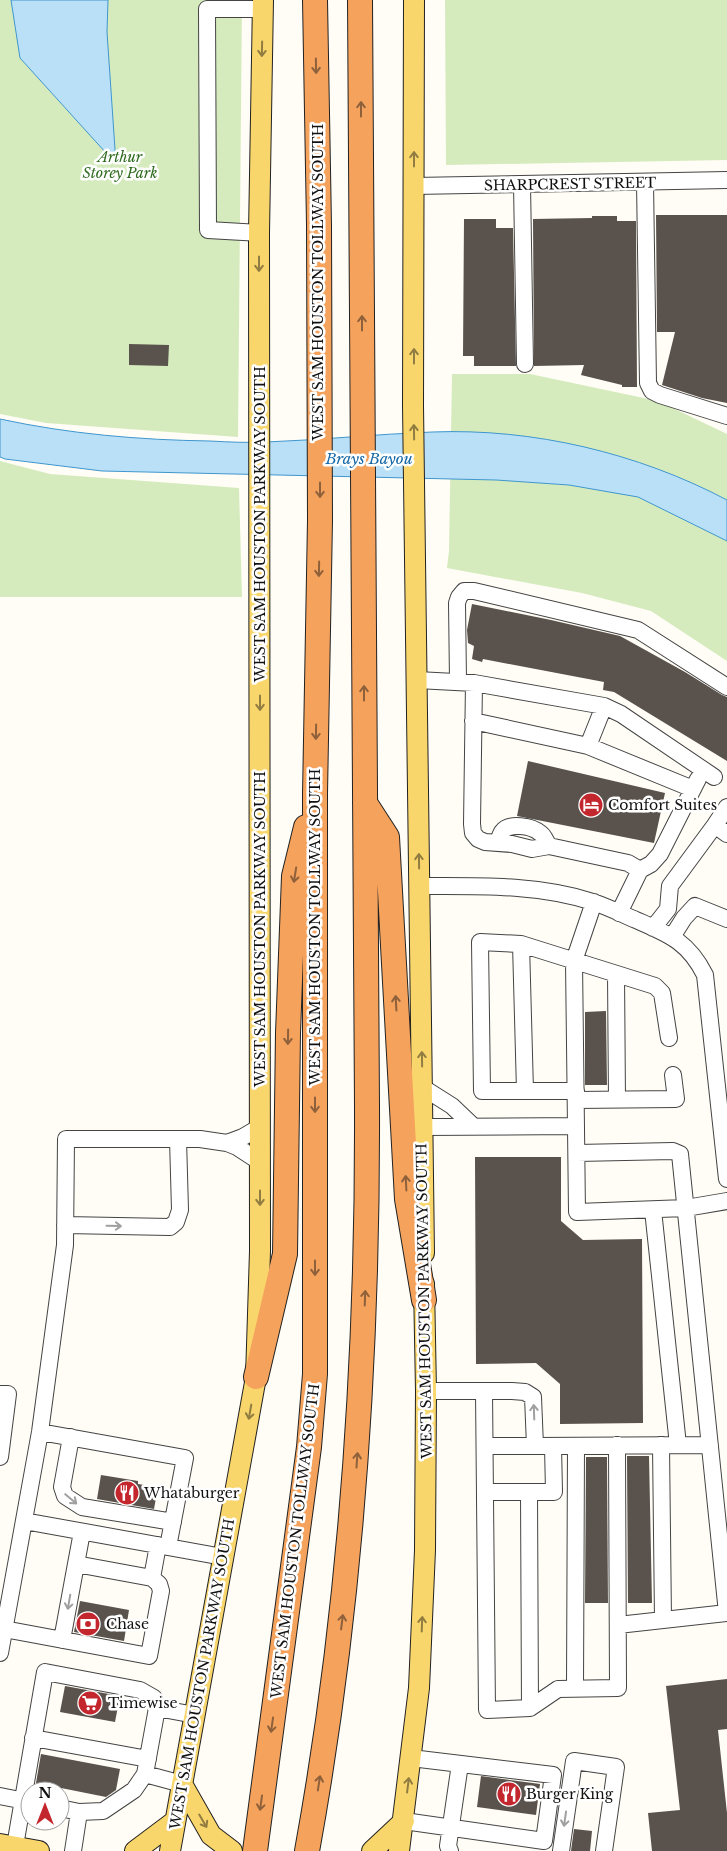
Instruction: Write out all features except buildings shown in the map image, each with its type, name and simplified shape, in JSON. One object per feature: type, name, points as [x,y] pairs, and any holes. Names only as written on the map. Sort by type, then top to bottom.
[{"type":"highway","name":"WEST SAM HOUSTON TOLLWAY SOUTH","points":[[254,1851],[309,1447],[315,1374],[315,794],[320,520],[319,225],[315,0]]},
{"type":"highway","points":[[309,1841],[324,1753],[342,1619],[363,1367],[366,1268],[368,1158],[360,0]]},
{"type":"highway","points":[[256,1377],[285,1254],[288,1033],[294,876],[315,794]]},
{"type":"highway","points":[[365,803],[387,837],[407,1199],[424,1300]]},
{"type":"main road","name":"WEST SAM HOUSTON PARKWAY SOUTH","points":[[402,1840],[419,1688],[425,1550],[426,1390],[414,405],[414,0]]},
{"type":"main road","name":"WEST SAM HOUSTON PARKWAY SOUTH","points":[[170,1851],[256,1377],[260,1251],[259,233],[263,5]]},
{"type":"main road","points":[[182,1784],[211,1835],[232,1851]]},
{"type":"main road","points":[[135,1851],[175,1820]]},
{"type":"main road","points":[[372,1851],[402,1840]]},
{"type":"main road","points":[[7,1845],[39,1851]]},
{"type":"street","points":[[259,233],[210,238],[207,9],[215,5],[263,5]]},
{"type":"street","name":"SHARPCREST STREET","points":[[414,186],[727,180]]},
{"type":"street","points":[[645,182],[648,383],[652,391],[727,416]]},
{"type":"street","points":[[522,184],[525,364]]},
{"type":"street","points":[[640,870],[628,863],[549,846],[532,849],[512,844],[485,842],[478,839],[473,833],[473,721],[466,682],[457,604],[459,597],[464,591],[474,591],[638,630],[727,688]]},
{"type":"street","points":[[417,680],[466,682],[604,706],[621,714],[708,773],[693,789],[660,854],[650,864],[640,870],[619,913]]},
{"type":"street","points":[[588,746],[604,706]]},
{"type":"street","points":[[473,721],[588,746],[693,789]]},
{"type":"street","points":[[653,928],[668,909],[670,886],[721,830],[727,807]]},
{"type":"street","points":[[420,886],[494,886],[537,890],[594,902],[653,928],[686,947],[697,960],[705,975],[727,1179]]},
{"type":"street","points":[[594,902],[574,961],[578,1212],[686,1208],[727,1201]]},
{"type":"street","points":[[672,938],[684,918],[695,906],[727,920]]},
{"type":"street","points":[[668,1038],[662,993],[655,986],[521,944],[480,942],[482,1091],[525,1091],[616,1100],[676,1099],[673,1075]]},
{"type":"street","points":[[521,944],[525,1091]]},
{"type":"street","points":[[616,974],[616,1100]]},
{"type":"street","points":[[422,1087],[452,1106],[474,1126]]},
{"type":"street","points":[[422,1127],[576,1126]]},
{"type":"street","points":[[226,1143],[243,1137],[260,1127]]},
{"type":"street","points":[[0,1653],[8,1570],[24,1521],[40,1432],[65,1245],[66,1139],[200,1139],[226,1143],[237,1147],[260,1162]]},
{"type":"street","points":[[65,1225],[170,1227],[176,1222],[180,1210],[178,1139]]},
{"type":"street","points":[[577,1153],[673,1151],[680,1154],[727,1613],[618,1625]]},
{"type":"street","points":[[653,1210],[678,1445]]},
{"type":"street","points":[[426,1390],[525,1392],[533,1398],[535,1446]]},
{"type":"street","points":[[484,1390],[487,1710],[530,1708],[558,1689],[618,1688],[617,1446]]},
{"type":"street","points":[[0,1394],[8,1394],[0,1457]]},
{"type":"street","points":[[40,1432],[185,1458],[173,1522],[152,1578]]},
{"type":"street","points":[[71,1437],[62,1487],[65,1496],[82,1507],[173,1522]]},
{"type":"street","points":[[661,1445],[663,1620]]},
{"type":"street","points":[[485,1446],[710,1445]]},
{"type":"street","points":[[485,1492],[554,1492],[553,1446]]},
{"type":"street","points":[[575,1689],[576,1446]]},
{"type":"street","points":[[529,1492],[530,1708]]},
{"type":"street","points":[[24,1521],[223,1557]]},
{"type":"street","points":[[62,1640],[82,1532]]},
{"type":"street","points":[[4,1621],[62,1640],[149,1656],[161,1591],[159,1584],[152,1578],[76,1564]]},
{"type":"street","points":[[28,1781],[33,1738],[45,1672],[140,1690],[154,1698],[157,1708],[146,1767],[134,1790],[103,1811],[79,1812],[70,1810]]},
{"type":"street","points":[[157,1708],[194,1715]]},
{"type":"street","points":[[33,1738],[146,1767],[182,1784]]},
{"type":"street","points":[[402,1840],[451,1828],[543,1846],[553,1775],[411,1758]]},
{"type":"street","points":[[561,1851],[574,1761],[616,1767],[604,1851]]},
{"type":"street","points":[[450,1851],[448,1846],[460,1764]]},
{"type":"street","points":[[0,1796],[20,1801]]},
{"type":"street","points":[[73,1851],[79,1812]]},
{"type":"street","points":[[7,1845],[20,1816]]},
{"type":"green space","name":"Arthur Storey Park","points":[[0,0],[242,0],[238,437],[46,423],[0,414]]},
{"type":"green space","points":[[445,0],[727,0],[727,160],[446,165]]},
{"type":"green space","points":[[452,374],[530,374],[658,401],[727,434],[727,661],[651,611],[582,593],[447,568],[449,551]]},
{"type":"green space","points":[[0,461],[50,474],[239,488],[242,597],[0,597]]},
{"type":"water","points":[[11,0],[108,0],[107,32],[116,164],[20,58]]},
{"type":"water","name":"Brays Bayou","points":[[0,419],[52,429],[131,438],[238,442],[308,440],[432,432],[508,434],[546,439],[584,447],[658,469],[693,483],[727,500],[727,541],[638,497],[569,485],[496,480],[102,471],[5,459],[0,457]]},
{"type":"place","name":"Comfort Suites","points":[[591,805]]},
{"type":"place","name":"Whataburger","points":[[127,1493]]},
{"type":"place","name":"Chase","points":[[88,1624]]},
{"type":"place","name":"Timewise","points":[[90,1703]]},
{"type":"place","name":"Burger King","points":[[509,1794]]}]
